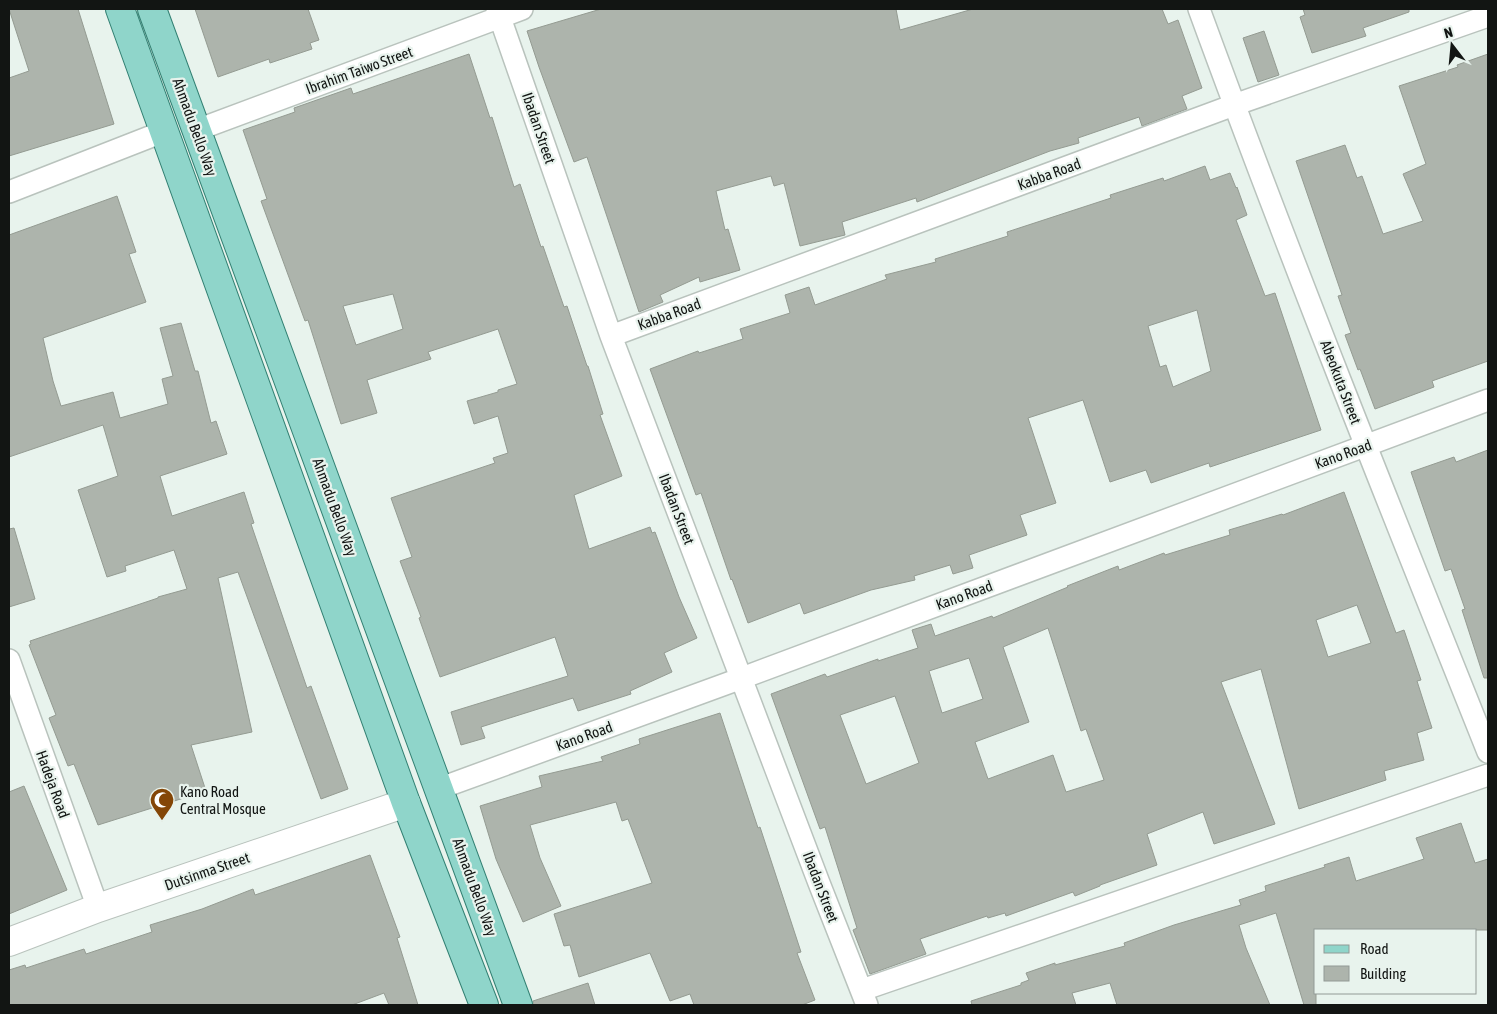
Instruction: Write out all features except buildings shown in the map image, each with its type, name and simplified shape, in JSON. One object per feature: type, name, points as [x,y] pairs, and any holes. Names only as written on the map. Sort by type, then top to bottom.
[{"type":"main road","name":"Ahmadu Bello Way","points":[[120,9],[406,803],[484,1005]]},
{"type":"main road","name":"Ahmadu Bello Way","points":[[152,9],[518,1005]]},
{"type":"street","name":"Ibrahim Taiwo Street","points":[[197,130],[498,13],[522,9]]},
{"type":"street","name":"Abeokuta Street","points":[[1199,9],[1234,105],[1366,446],[1488,752]]},
{"type":"street","name":"Ibadan Street","points":[[498,13],[611,336],[864,998]]},
{"type":"street","name":"Kabba Road","points":[[611,336],[1234,105],[1488,16]]},
{"type":"street","points":[[9,192],[165,131]]},
{"type":"street","name":"Kano Road","points":[[438,789],[742,678],[1488,400]]},
{"type":"street","name":"Hadeja Road","points":[[9,660],[98,908]]},
{"type":"street","points":[[864,998],[1488,775]]},
{"type":"street","name":"Dutsinma Street","points":[[9,942],[98,908],[406,803]]},
{"type":"place","name":"Kano Road Central Mosque","points":[[162,821]]}]
